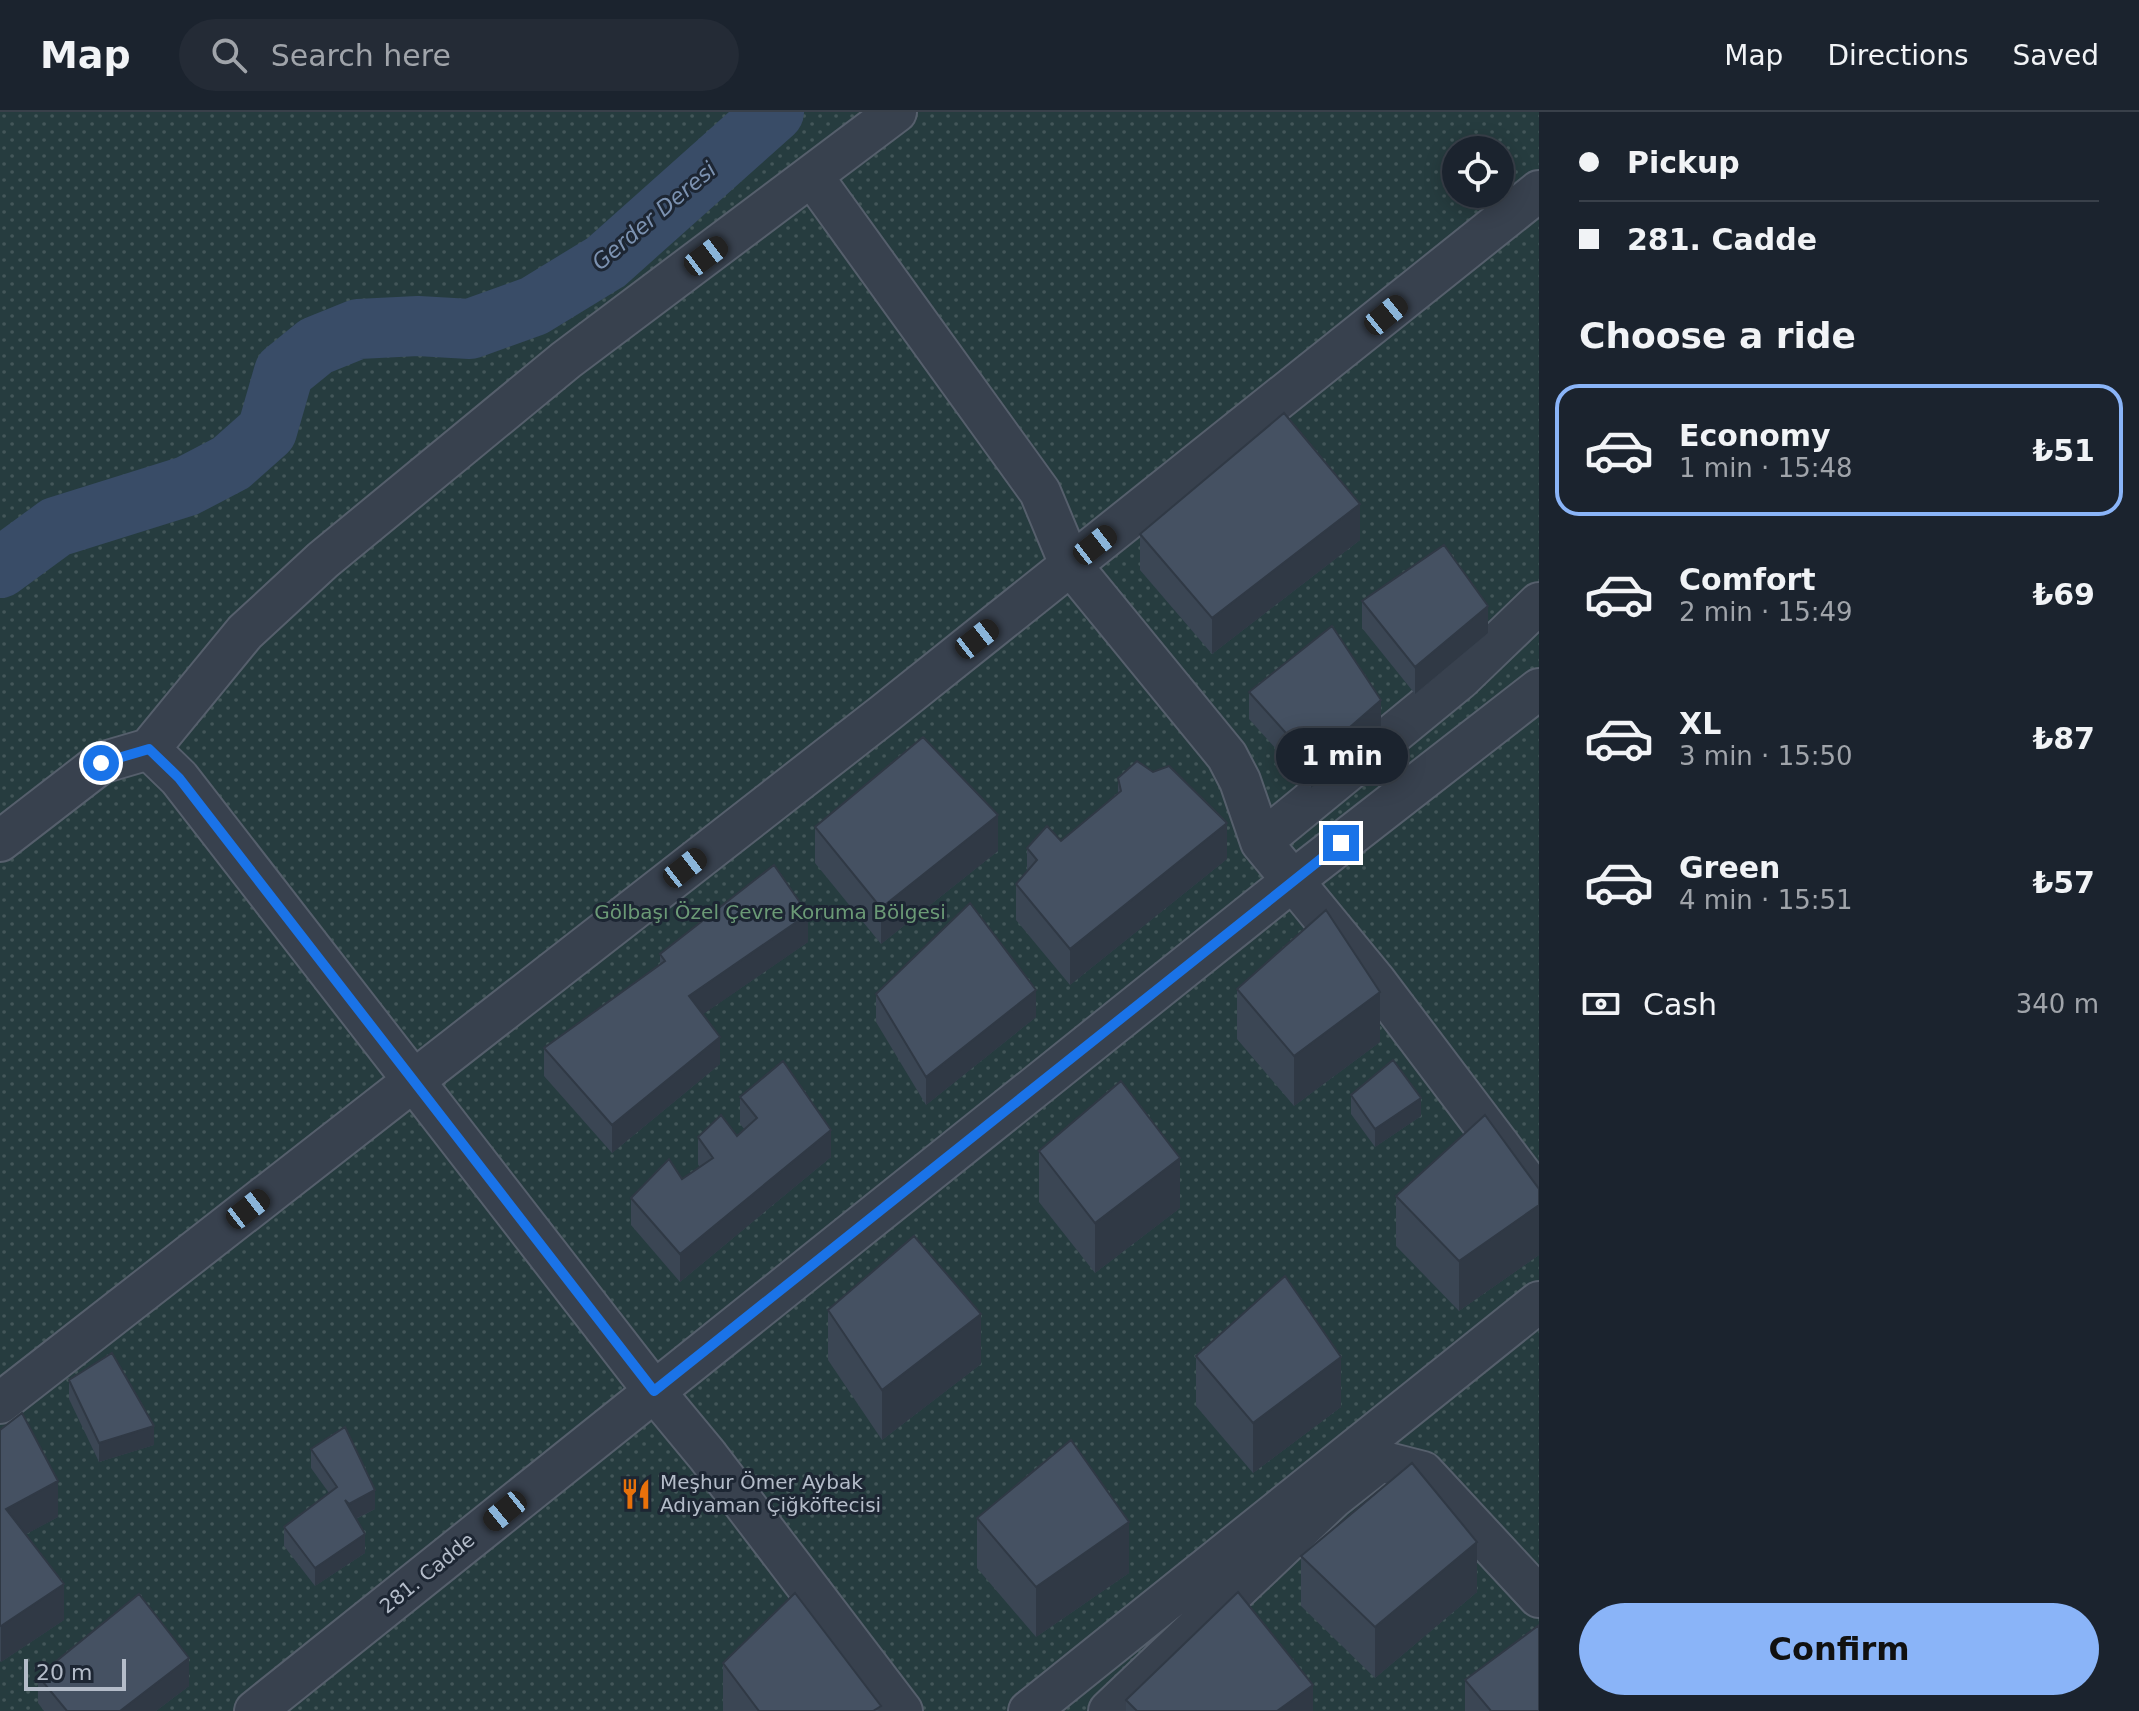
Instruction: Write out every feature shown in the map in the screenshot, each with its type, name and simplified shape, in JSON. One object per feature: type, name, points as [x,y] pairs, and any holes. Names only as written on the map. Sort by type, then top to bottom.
[{"type":"street","points":[[0,841],[101,763],[149,749],[245,632],[323,560],[566,360],[896,112]]},
{"type":"street","points":[[812,176],[1040,492],[1070,564],[1227,756],[1240,781],[1261,842],[1376,982],[1539,1198]]},
{"type":"street","points":[[0,1403],[884,714],[1539,191]]},
{"type":"street","points":[[1261,842],[1460,679],[1539,603]]},
{"type":"street","name":"281. Cadde","points":[[255,1711],[1291,882],[1539,689]]},
{"type":"street","points":[[149,749],[179,778],[654,1391],[707,1455],[902,1711]]},
{"type":"street","points":[[1029,1711],[1539,1302]]},
{"type":"street","points":[[1109,1711],[1333,1498],[1380,1461],[1423,1472],[1539,1597]]},
{"type":"green space","name":"Gölbaşı Özel Çevre Koruma Bölgesi","points":[[0,112],[1539,112],[1539,1711],[0,1711]]},
{"type":"building","points":[[1284,413],[1360,504],[1212,618],[1140,534]]},
{"type":"building","points":[[1444,545],[1488,606],[1415,667],[1362,601]]},
{"type":"building","points":[[1332,626],[1381,700],[1311,761],[1249,692]]},
{"type":"building","points":[[923,737],[998,815],[881,908],[815,827]]},
{"type":"building","points":[[1137,761],[1153,772],[1169,766],[1227,823],[1070,949],[1016,884],[1037,860],[1027,848],[1047,826],[1061,841],[1121,791],[1118,778]]},
{"type":"building","points":[[774,865],[808,914],[689,996],[720,1037],[612,1125],[544,1048],[665,961],[660,954]]},
{"type":"building","points":[[970,903],[1036,990],[926,1077],[876,994]]},
{"type":"building","points":[[1326,910],[1380,992],[1294,1056],[1237,989]]},
{"type":"building","points":[[1393,1060],[1421,1098],[1375,1129],[1351,1095]]},
{"type":"building","points":[[783,1061],[831,1130],[680,1254],[631,1198],[669,1159],[682,1179],[713,1158],[698,1137],[721,1115],[737,1136],[757,1118],[740,1097]]},
{"type":"building","points":[[1121,1081],[1180,1158],[1095,1223],[1039,1151]]},
{"type":"building","points":[[1485,1115],[1539,1189],[1539,1205],[1459,1261],[1396,1196]]},
{"type":"building","points":[[914,1236],[981,1314],[882,1390],[828,1310]]},
{"type":"building","points":[[1285,1276],[1341,1357],[1253,1423],[1196,1356]]},
{"type":"building","points":[[112,1353],[154,1426],[99,1443],[69,1380]]},
{"type":"building","points":[[22,1413],[58,1481],[6,1509],[64,1584],[1,1626],[0,1430]]},
{"type":"building","points":[[345,1427],[375,1490],[349,1504],[345,1500],[365,1534],[315,1568],[284,1527],[337,1487],[311,1449]]},
{"type":"building","points":[[1071,1440],[1129,1522],[1036,1587],[977,1518]]},
{"type":"building","points":[[1412,1463],[1477,1542],[1375,1627],[1301,1556]]},
{"type":"building","points":[[1238,1592],[1313,1685],[1277,1711],[1137,1711],[1126,1700]]},
{"type":"building","points":[[795,1593],[881,1706],[873,1711],[759,1711],[723,1663]]},
{"type":"building","points":[[139,1594],[189,1658],[120,1711],[67,1711],[38,1676]]},
{"type":"building","points":[[1539,1625],[1539,1711],[1491,1711],[1465,1680]]},
{"type":"waterway","name":"Gerder Deresi","points":[[0,568],[56,527],[187,486],[231,463],[267,431],[284,372],[316,346],[358,329],[418,326],[470,329],[534,306],[606,262],[774,112]]},
{"type":"place","name":"Meşhur Ömer Aybak Adıyaman Çiğköftecisi","points":[[636,1494]]},
{"type":"route","points":[[101,763],[149,749],[179,778],[654,1391],[1341,843]]}]
